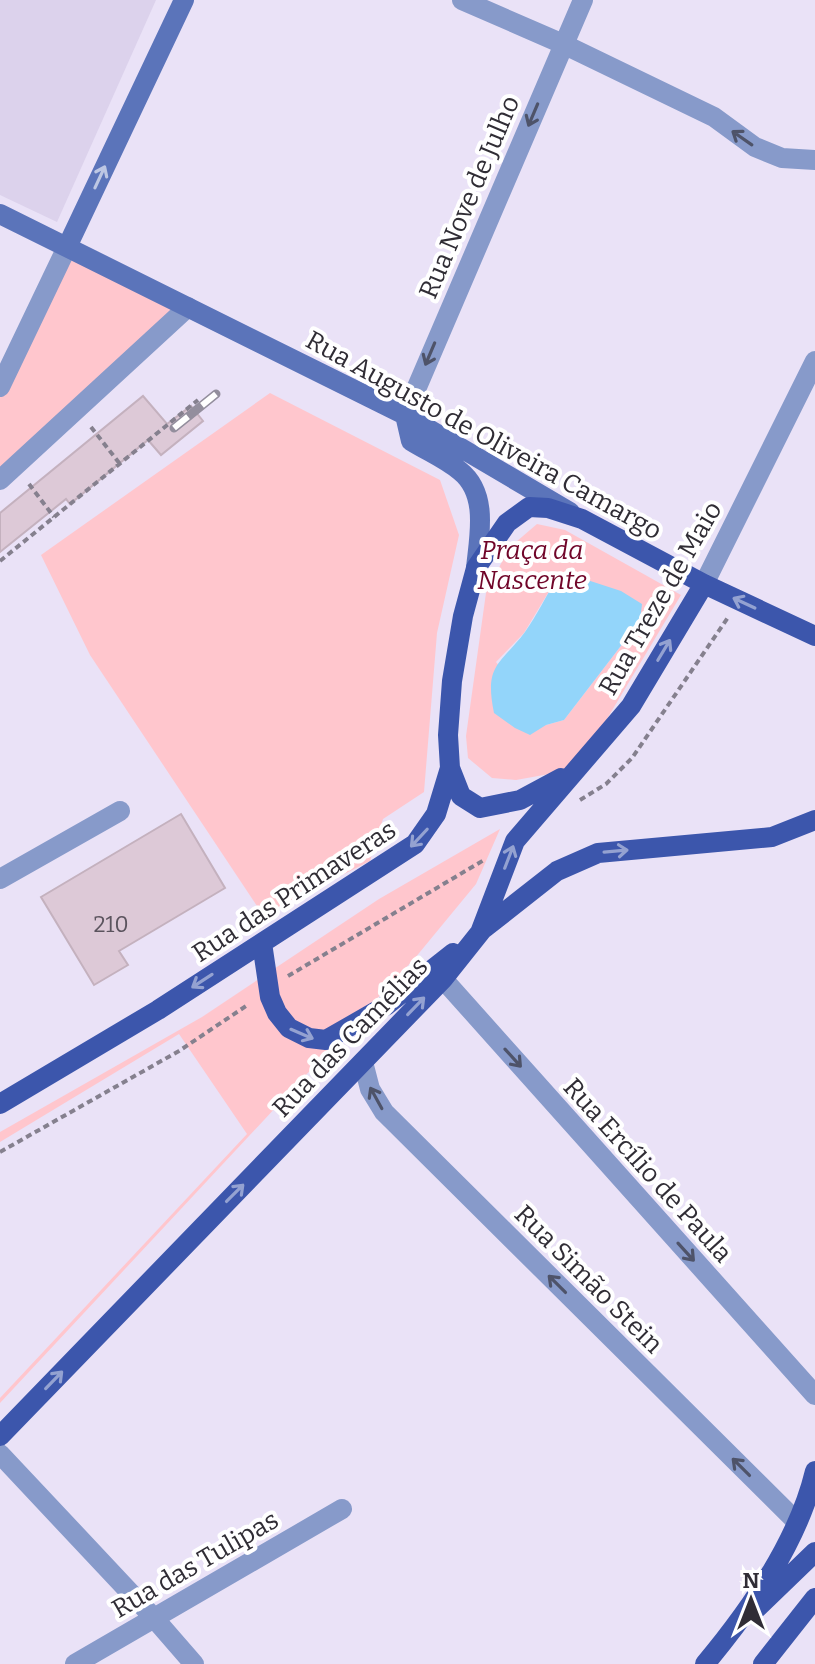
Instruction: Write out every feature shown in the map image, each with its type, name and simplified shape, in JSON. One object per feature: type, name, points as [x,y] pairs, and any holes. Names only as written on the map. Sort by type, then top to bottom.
[{"type":"main road","points":[[476,568],[507,523],[529,507],[548,508],[582,519]]},
{"type":"main road","name":"Rua Augusto de Oliveira Camargo","points":[[582,519],[704,584],[815,636]]},
{"type":"main road","name":"Rua das Primaveras","points":[[0,1104],[158,1010],[415,844],[436,814],[450,768],[448,735],[452,681],[463,616],[476,568]]},
{"type":"main road","name":"Rua Treze de Maio","points":[[482,930],[515,841],[631,706],[704,584]]},
{"type":"main road","points":[[450,768],[461,796],[480,808],[520,800],[577,769]]},
{"type":"main road","name":"Rua das Camélias","points":[[0,1436],[443,979],[482,930],[557,871],[598,853],[772,837],[815,820]]},
{"type":"main road","points":[[262,943],[269,989],[277,1013],[289,1028],[309,1038],[326,1040],[387,1005],[482,930]]},
{"type":"main road","points":[[734,1630],[784,1549],[811,1490],[815,1471]]},
{"type":"main road","points":[[705,1664],[734,1630],[815,1552]]},
{"type":"main road","points":[[763,1664],[815,1598]]},
{"type":"main road","points":[[798,1621],[815,1608]]},
{"type":"street","points":[[0,387],[184,0]]},
{"type":"street","points":[[462,0],[563,44],[714,117],[755,147],[782,158],[815,160]]},
{"type":"street","name":"Rua Nove de Julho","points":[[405,415],[583,0]]},
{"type":"street","name":"Rua Augusto de Oliveira Camargo","points":[[0,214],[405,415],[582,519]]},
{"type":"street","points":[[8,473],[188,307]]},
{"type":"street","name":"Rua Treze de Maio","points":[[704,584],[815,361]]},
{"type":"street","name":"Rua das Primaveras","points":[[405,415],[411,441],[463,473],[475,494],[481,513],[476,568]]},
{"type":"street","points":[[0,879],[120,811]]},
{"type":"street","name":"Rua Ercílio de Paula","points":[[443,979],[815,1395]]},
{"type":"street","name":"Rua Simão Stein","points":[[363,1062],[370,1089],[384,1112],[797,1522]]},
{"type":"street","points":[[0,1454],[194,1664]]},
{"type":"street","name":"Rua das Tulipas","points":[[75,1664],[342,1509]]},
{"type":"path","points":[[0,561],[198,400]]},
{"type":"path","points":[[78,409],[120,464]]},
{"type":"path","points":[[8,473],[54,517]]},
{"type":"path","points":[[580,800],[606,784],[632,758],[740,601]]},
{"type":"path","points":[[0,1152],[179,1051],[269,989],[515,841]]},
{"type":"shaded area","points":[[0,0],[156,0],[57,222],[0,195]]},
{"type":"green space","points":[[67,247],[188,307],[0,480],[0,387]]},
{"type":"green space","points":[[270,393],[440,480],[459,535],[437,633],[424,792],[383,819],[370,861],[263,915],[90,655],[41,555]]},
{"type":"green space","name":"Praça da Nascente","points":[[537,524],[565,530],[681,595],[577,769],[516,780],[492,778],[468,758],[466,736],[486,593],[509,548]],"holes":[[[557,578],[640,621],[564,720],[546,725],[496,662],[524,633]]]},
{"type":"green space","points":[[500,829],[476,884],[415,958],[0,1403],[0,1398],[247,1134],[179,1034],[0,1142],[0,1132],[202,1017],[379,899]]},
{"type":"water","points":[[572,575],[621,591],[642,604],[640,621],[564,720],[546,725],[530,735],[494,713],[491,697],[493,675],[496,666],[529,626],[557,578]]},
{"type":"building","points":[[143,396],[167,424],[191,406],[203,421],[161,455],[148,440],[70,504],[66,499],[0,552],[0,513]]},
{"type":"building","points":[[181,814],[225,888],[119,951],[128,965],[94,985],[41,897]]},
{"type":"railway","points":[[174,428],[216,394]]}]
